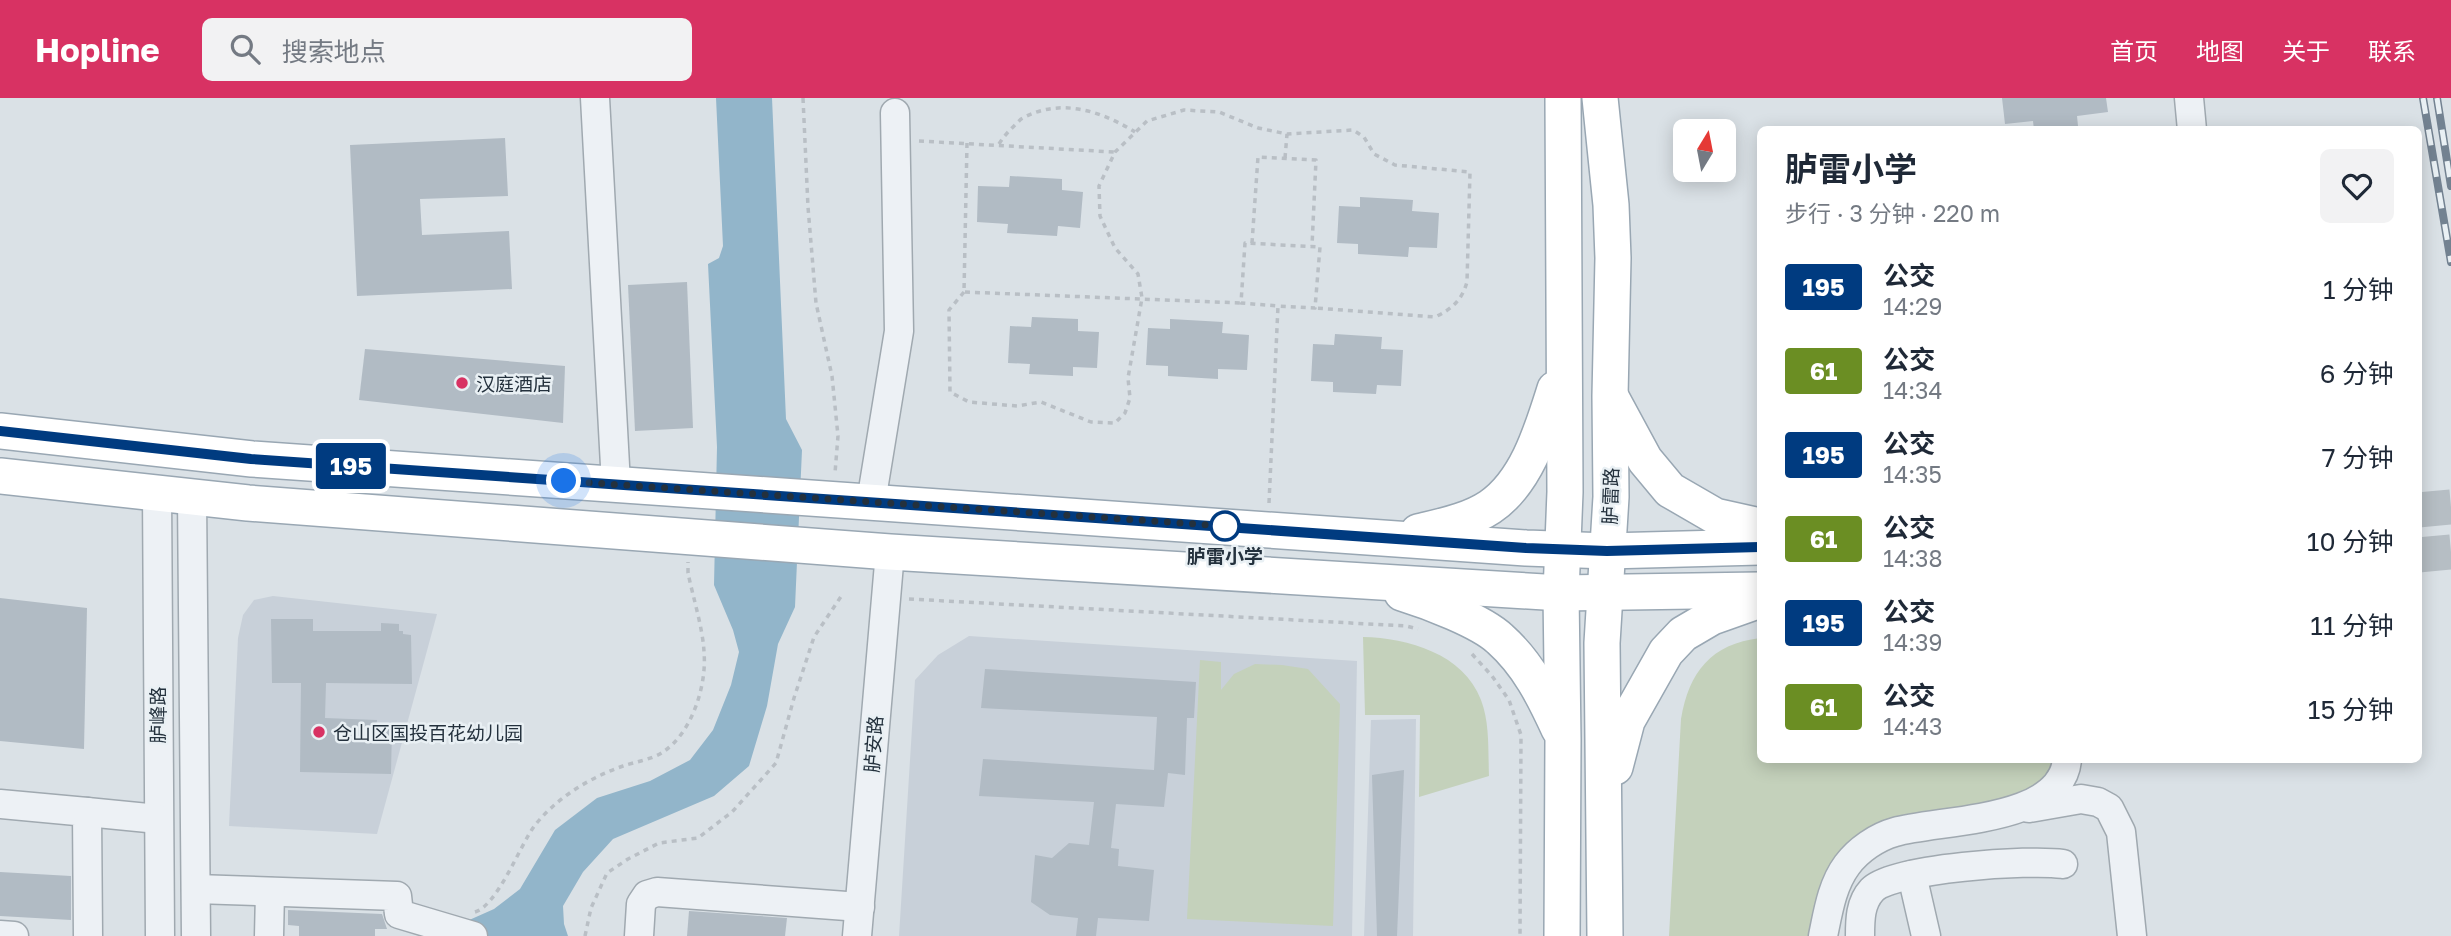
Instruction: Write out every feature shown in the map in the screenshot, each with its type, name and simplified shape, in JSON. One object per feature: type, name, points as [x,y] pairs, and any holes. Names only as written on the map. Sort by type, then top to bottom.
[{"type":"main road","points":[[1562,936],[1561,593],[1565,359],[1563,98]]},
{"type":"main road","name":"胪雷路","points":[[1600,98],[1611,205],[1613,258],[1611,496],[1602,643],[1605,936]]},
{"type":"main road","points":[[1394,538],[1454,523],[1490,507],[1509,488],[1538,443],[1565,359]]},
{"type":"main road","points":[[1610,396],[1645,460],[1670,490],[1715,516],[1757,525]]},
{"type":"main road","points":[[0,431],[251,459],[1394,538],[1607,551],[1757,547]]},
{"type":"main road","points":[[0,476],[192,497],[890,552],[1561,593],[1757,590]]},
{"type":"main road","points":[[1359,580],[1425,601],[1499,637],[1528,671],[1544,697],[1563,740]]},
{"type":"main road","points":[[1602,821],[1627,720],[1666,652],[1683,634],[1712,617],[1757,601]]},
{"type":"street","points":[[595,98],[616,484]]},
{"type":"street","points":[[2189,98],[2192,126]]},
{"type":"street","points":[[872,502],[899,331],[896,126]]},
{"type":"street","name":"胪峰路","points":[[157,493],[160,936]]},
{"type":"street","name":"胪峰路","points":[[192,497],[196,936]]},
{"type":"street","name":"胪安路","points":[[858,936],[890,552]]},
{"type":"street","points":[[2012,811],[2036,802],[2049,792],[2066,763]]},
{"type":"street","points":[[1823,936],[1829,905],[1846,866],[1861,850],[1878,839],[1911,828],[2081,799],[2098,802],[2109,808],[2121,832],[2132,936]]},
{"type":"street","points":[[0,804],[158,819]]},
{"type":"street","points":[[87,812],[88,936]]},
{"type":"street","points":[[1860,936],[1861,911],[1871,890],[1889,879],[2011,862],[2063,864]]},
{"type":"street","points":[[1912,875],[1926,936]]},
{"type":"street","points":[[195,889],[397,896],[399,925],[471,926]]},
{"type":"street","points":[[269,936],[270,892]]},
{"type":"street","points":[[639,936],[641,904],[647,895],[657,892],[860,908]]},
{"type":"street","points":[[0,935],[14,936]]},
{"type":"path","points":[[803,98],[816,303],[831,376],[838,436],[833,499]]},
{"type":"path","points":[[1070,101],[1096,108],[1135,132]]},
{"type":"path","points":[[999,145],[1004,136],[1032,107]]},
{"type":"path","points":[[964,292],[1142,298],[1241,303],[1435,317],[1448,311],[1463,297],[1467,282],[1471,172],[1395,165],[1374,154],[1364,137],[1353,130],[1287,134],[1258,128],[1219,112],[1184,110],[1147,121],[1115,152],[1100,186],[1100,216],[1115,248],[1138,274],[1142,298],[1128,378],[1130,398],[1125,413],[1115,423],[1091,422],[1041,402],[1017,406],[969,402],[950,392],[949,310],[964,292],[967,143]]},
{"type":"path","points":[[896,126],[967,143],[1115,152]]},
{"type":"path","points":[[1285,158],[1287,134]]},
{"type":"path","points":[[1252,243],[1258,157],[1285,158],[1316,160],[1312,246]]},
{"type":"path","points":[[1241,303],[1245,243],[1312,246],[1320,247],[1315,308]]},
{"type":"path","points":[[1269,508],[1278,306]]},
{"type":"path","points":[[471,926],[498,891],[535,826],[565,795],[602,773],[663,752],[688,726],[699,700],[705,652],[688,573],[688,537]]},
{"type":"path","points":[[585,936],[591,908],[607,873],[659,843],[698,838],[732,812],[776,763],[793,698],[814,637],[842,595]]},
{"type":"path","points":[[886,598],[1406,626],[1427,632]]},
{"type":"path","points":[[1472,654],[1509,700],[1521,735],[1520,936]]},
{"type":"shaded area","name":"仓山区国投百花幼儿园","points":[[273,596],[437,614],[377,834],[229,826],[238,638],[243,615],[254,600]]},
{"type":"shaded area","points":[[969,636],[1357,661],[1352,936],[899,936],[915,680],[938,655]]},
{"type":"shaded area","points":[[1416,719],[1413,936],[1364,936],[1371,720]]},
{"type":"green space","points":[[1363,637],[1416,645],[1448,660],[1462,671],[1473,684],[1484,709],[1489,776],[1419,797],[1420,715],[1365,715]]},
{"type":"green space","points":[[1757,639],[1757,763],[2055,763],[2044,781],[2020,797],[1878,826],[1816,936],[1669,936],[1681,719],[1685,702],[1690,687],[1705,663],[1728,647]]},
{"type":"green space","points":[[1200,660],[1221,662],[1221,690],[1234,674],[1255,664],[1308,669],[1340,704],[1333,926],[1187,919]]},
{"type":"water","points":[[716,98],[772,98],[786,419],[802,450],[795,607],[778,644],[767,706],[749,766],[714,796],[613,839],[583,872],[563,906],[568,936],[463,936],[467,921],[494,909],[520,889],[555,830],[597,798],[650,781],[690,760],[713,730],[731,685],[739,652],[714,585],[717,447],[708,264],[719,258],[723,246]]},
{"type":"building","points":[[2002,98],[2106,98],[2108,112],[2077,116],[2078,126],[2034,126],[2033,121],[2005,124]]},
{"type":"building","points":[[505,138],[508,196],[420,199],[422,235],[509,231],[512,289],[357,296],[350,145]]},
{"type":"building","points":[[1010,176],[1062,179],[1062,190],[1083,192],[1080,228],[1058,226],[1057,236],[1007,233],[1008,224],[977,222],[978,186],[1009,187]]},
{"type":"building","points":[[1360,197],[1413,200],[1412,211],[1439,213],[1437,248],[1409,247],[1408,257],[1358,254],[1358,244],[1337,243],[1339,206],[1360,207]]},
{"type":"building","points":[[687,282],[693,428],[635,431],[628,285]]},
{"type":"building","points":[[1032,317],[1078,319],[1078,331],[1099,332],[1097,368],[1073,367],[1073,376],[1029,374],[1030,364],[1008,363],[1010,326],[1031,327]]},
{"type":"building","points":[[1170,319],[1223,322],[1222,333],[1249,335],[1247,370],[1218,369],[1218,379],[1168,376],[1168,366],[1146,365],[1148,328],[1170,329]]},
{"type":"building","points":[[1335,334],[1382,337],[1381,349],[1403,350],[1401,386],[1377,385],[1376,394],[1333,392],[1333,382],[1311,381],[1313,344],[1334,345]]},
{"type":"building","name":"汉庭酒店","points":[[365,349],[565,366],[563,423],[359,400]]},
{"type":"building","points":[[0,598],[87,608],[84,749],[0,741]]},
{"type":"building","points":[[271,619],[313,619],[313,631],[381,631],[381,623],[399,624],[399,631],[411,635],[412,684],[326,683],[325,718],[377,720],[376,727],[392,727],[391,774],[300,772],[301,683],[272,683]]},
{"type":"building","points":[[985,669],[1196,682],[1194,718],[1187,718],[1185,775],[1168,773],[1164,807],[1116,804],[1111,848],[1119,849],[1118,866],[1154,870],[1149,921],[1098,918],[1096,936],[1076,936],[1078,918],[1050,915],[1031,902],[1035,855],[1052,858],[1069,843],[1089,845],[1094,802],[979,796],[983,759],[1154,770],[1157,717],[981,708]]},
{"type":"building","points":[[1404,770],[1397,936],[1377,936],[1372,775]]},
{"type":"building","points":[[0,872],[71,876],[71,920],[0,916]]},
{"type":"building","points":[[288,910],[382,914],[387,929],[375,929],[375,936],[299,936],[299,926],[288,925]]},
{"type":"building","points":[[689,911],[787,918],[785,936],[687,936]]},
{"type":"tunnel","points":[[2422,510],[2451,507]]},
{"type":"tunnel","points":[[2422,555],[2451,552]]},
{"type":"railway","points":[[2423,98],[2451,262]]},
{"type":"railway","points":[[2437,98],[2451,186]]},
{"type":"bus line","name":"195","points":[[0,431],[251,459],[1526,548],[1607,551],[1757,547]]},
{"type":"place","name":"汉庭酒店","points":[[462,383]]},
{"type":"place","name":"胪雷小学","points":[[1225,526]]},
{"type":"place","name":"仓山区国投百花幼儿园","points":[[319,732]]},
{"type":"route","points":[[564,481],[1225,526]]}]
